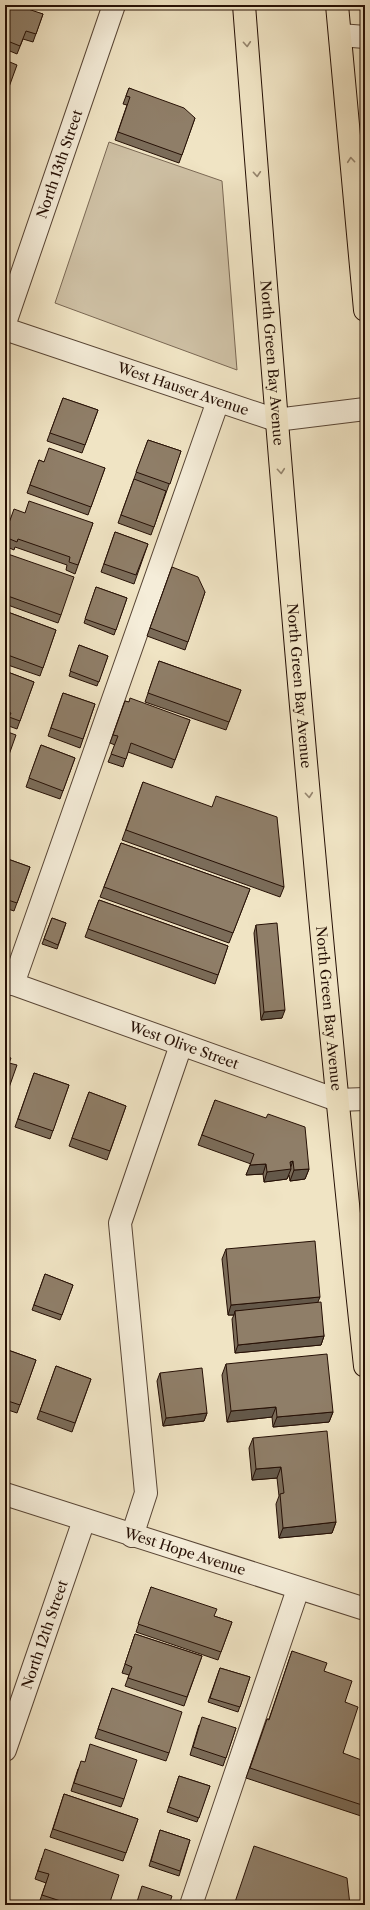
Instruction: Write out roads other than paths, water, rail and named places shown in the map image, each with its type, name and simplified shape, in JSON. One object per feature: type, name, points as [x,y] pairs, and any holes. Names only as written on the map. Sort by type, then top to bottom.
[{"type":"main road","name":"North Green Bay Avenue","points":[[244,5],[276,420],[337,1100],[365,1366]]},
{"type":"main road","points":[[337,5],[365,310]]},
{"type":"street","name":"North 13th Street","points":[[5,323],[114,5]]},
{"type":"street","points":[[340,35],[365,37]]},
{"type":"street","name":"West Hauser Avenue","points":[[5,329],[276,420],[365,409]]},
{"type":"street","points":[[9,983],[218,401]]},
{"type":"street","name":"West Olive Street","points":[[9,983],[337,1100],[365,1098]]},
{"type":"street","points":[[132,1536],[146,1493],[120,1223],[181,1045]]},
{"type":"street","name":"West Hope Avenue","points":[[5,1494],[132,1536],[365,1609]]},
{"type":"street","name":"North 12th Street","points":[[5,1750],[84,1520]]},
{"type":"street","points":[[191,1905],[298,1589]]}]
